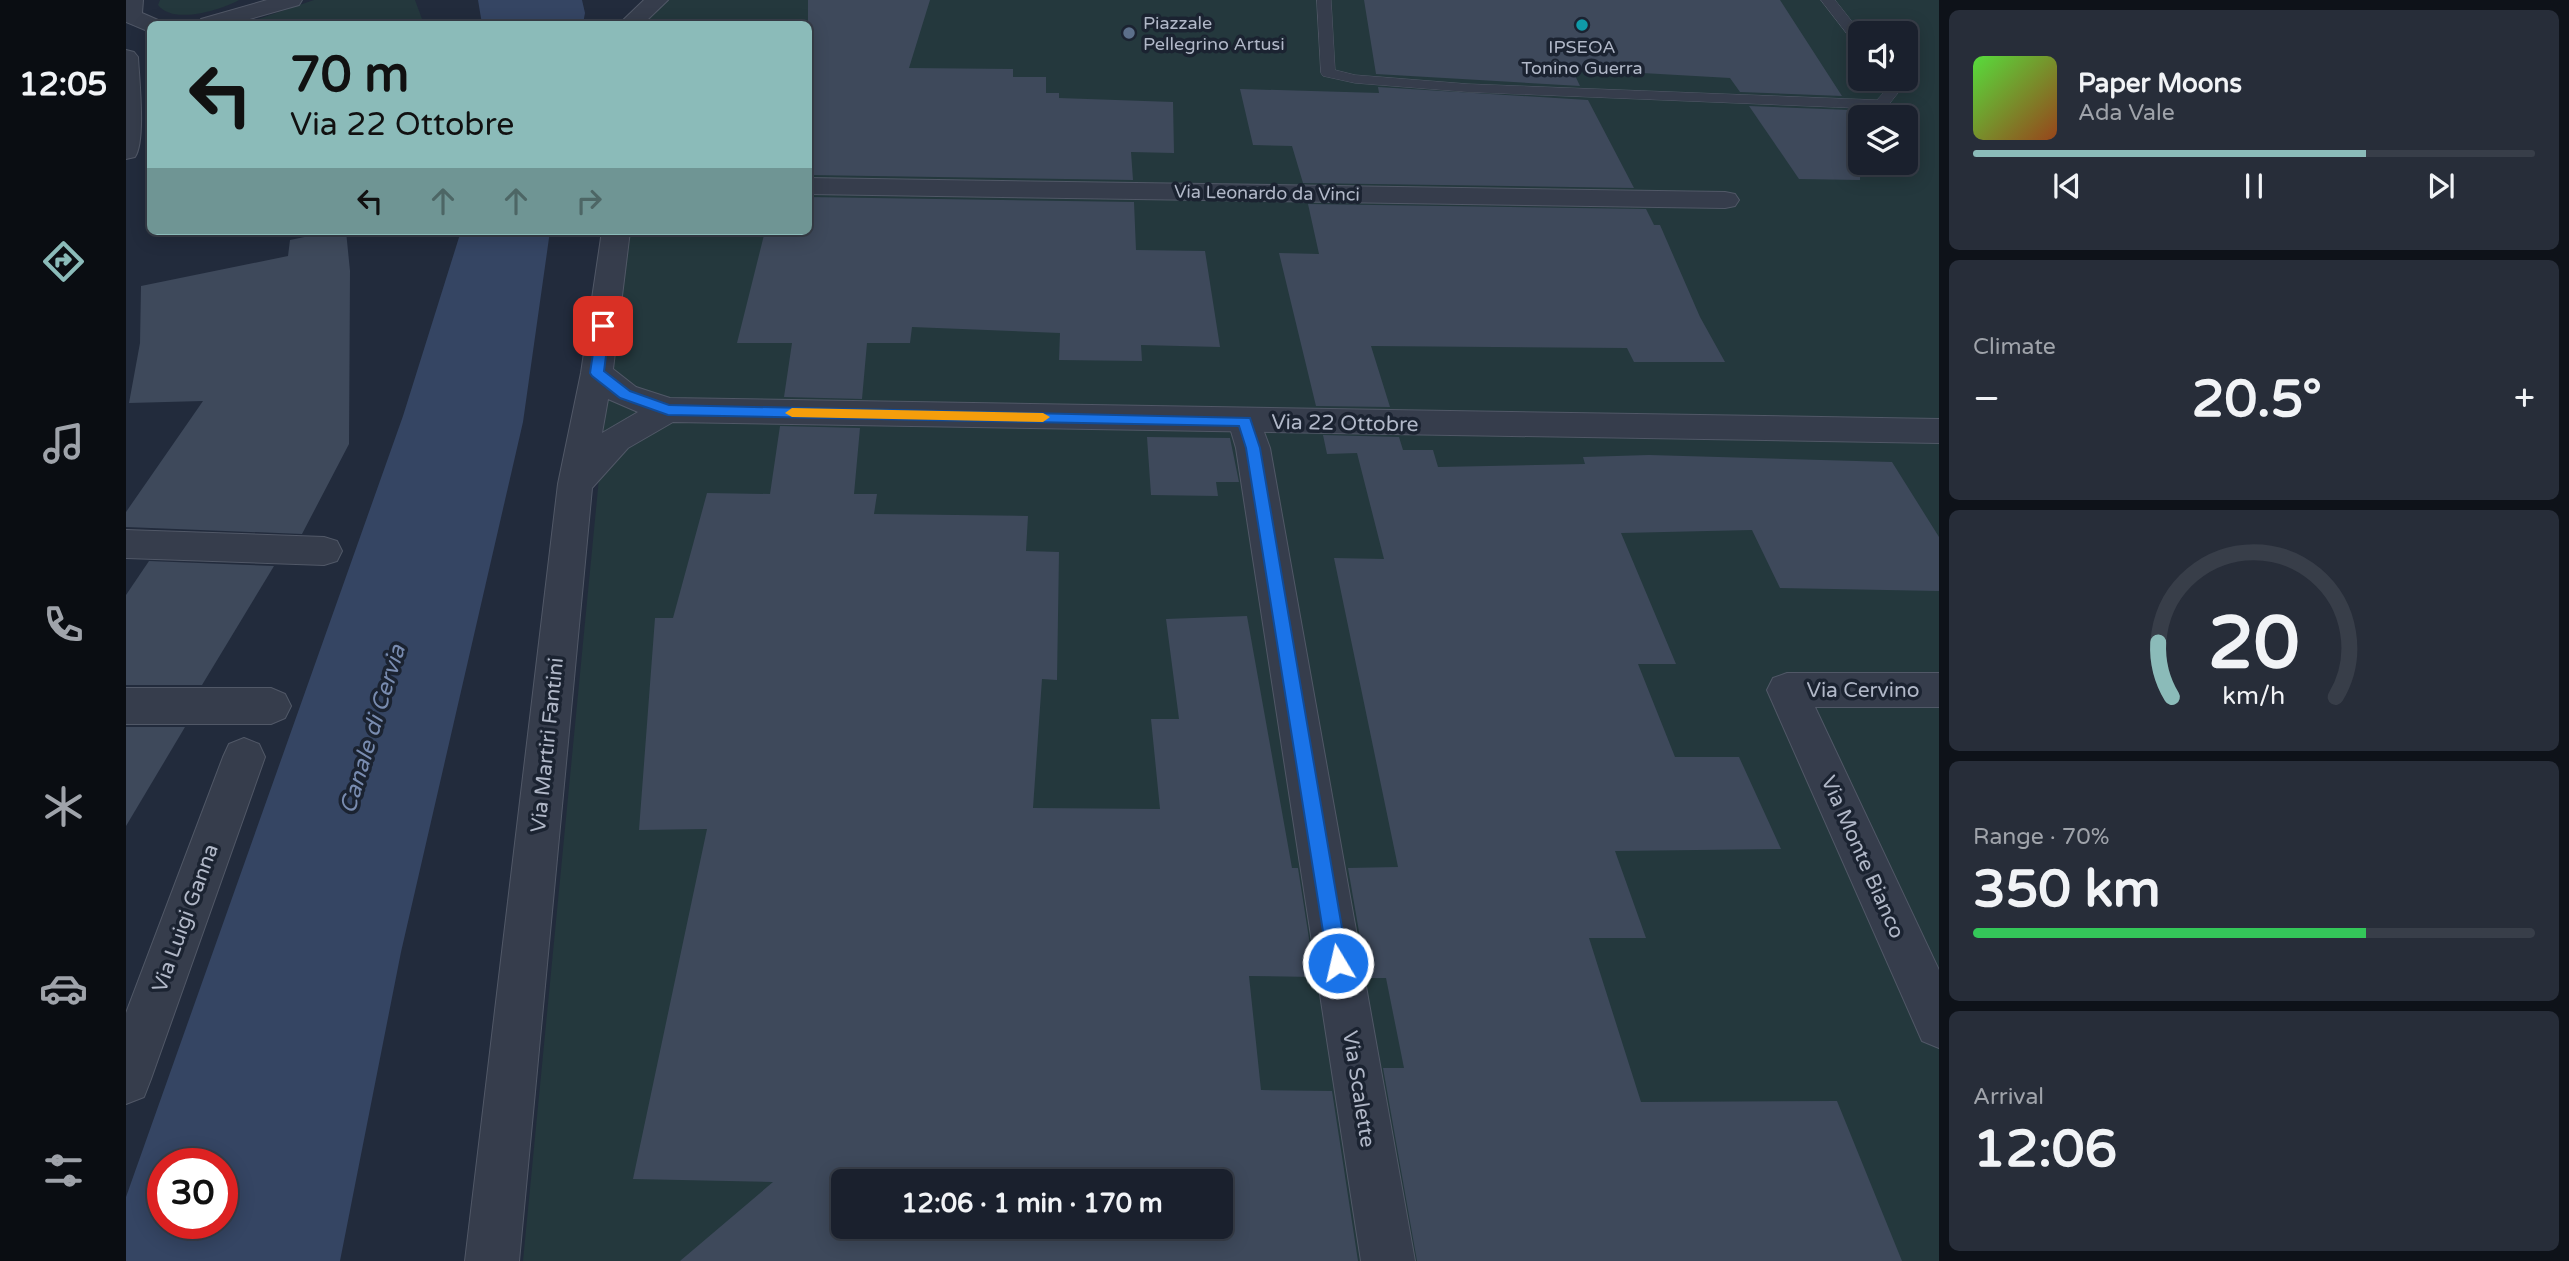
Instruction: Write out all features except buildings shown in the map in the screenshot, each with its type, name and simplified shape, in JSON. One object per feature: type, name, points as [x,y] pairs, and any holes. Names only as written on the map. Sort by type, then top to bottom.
[{"type":"street","points":[[218,21],[266,5],[291,0]]},
{"type":"street","points":[[126,151],[126,55],[138,17]]},
{"type":"street","points":[[128,112],[147,83]]},
{"type":"street","name":"Via Leonardo da Vinci","points":[[812,186],[1725,200]]},
{"type":"street","name":"Via Martiri Fantini","points":[[492,1261],[575,484],[597,373],[615,235]]},
{"type":"street","name":"Via 22 Ottobre","points":[[597,373],[625,395],[668,410],[1939,430]]},
{"type":"street","points":[[575,484],[616,439],[668,410]]},
{"type":"street","name":"Via Scalette","points":[[1245,421],[1253,448],[1388,1261]]},
{"type":"street","points":[[126,544],[324,551]]},
{"type":"street","name":"Via Cervino","points":[[1787,690],[1939,690]]},
{"type":"street","name":"Via Monte Bianco","points":[[1787,690],[1939,1024]]},
{"type":"street","points":[[126,706],[271,706]]},
{"type":"street","name":"Via Luigi Ganna","points":[[126,1079],[244,757]]},
{"type":"lane","points":[[1324,0],[1328,73],[1355,79],[1468,88],[1881,105],[1892,91]]},
{"type":"lane","points":[[1828,0],[1848,26]]},
{"type":"green space","points":[[160,0],[239,0],[221,8],[185,15],[165,11],[158,5]]},
{"type":"green space","points":[[314,0],[415,0],[422,19],[410,21],[253,21]]},
{"type":"green space","points":[[645,0],[1939,0],[1939,1261],[523,1261],[623,235],[812,235],[812,21],[643,21]]},
{"type":"water","points":[[478,0],[582,0],[585,13],[584,21],[482,21]]},
{"type":"water","name":"Canale di Cervia","points":[[460,235],[549,235],[523,422],[401,952],[340,1261],[126,1261],[126,1197],[403,416]]},
{"type":"slow traffic","points":[[792,413],[1043,417]]},
{"type":"place","name":"IPSEOA Tonino Guerra","points":[[1582,25]]},
{"type":"place","name":"Piazzale Pellegrino Artusi","points":[[1129,33]]},
{"type":"route","points":[[603,326],[597,373],[625,395],[668,410],[1245,421],[1253,448],[1338,963]]}]
